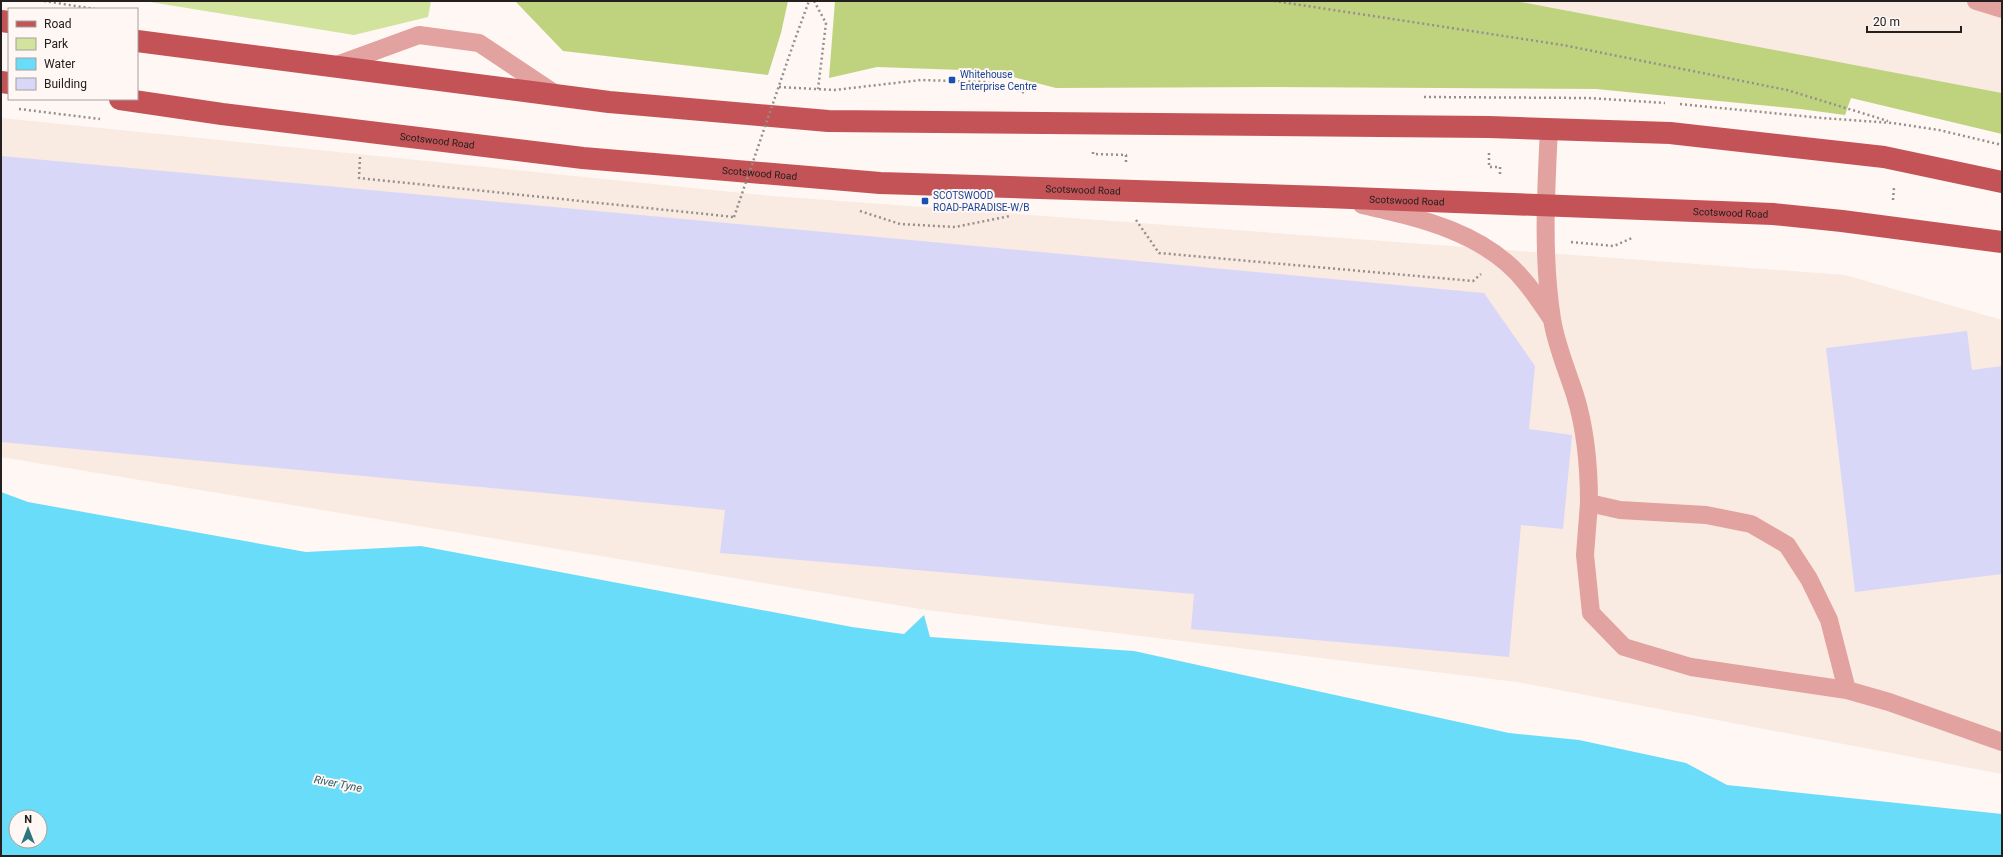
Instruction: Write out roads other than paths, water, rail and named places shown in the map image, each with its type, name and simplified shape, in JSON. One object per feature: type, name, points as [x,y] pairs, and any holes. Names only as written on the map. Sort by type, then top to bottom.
[{"type":"main road","points":[[138,41],[609,102],[828,121],[1489,127],[1670,133],[1868,155],[2002,182]]},
{"type":"main road","name":"Scotswood Road","points":[[128,100],[583,158],[880,183],[1501,203],[1773,214],[1842,221],[2002,242]]},
{"type":"lane","points":[[1976,1],[2002,9]]},
{"type":"lane","points":[[332,67],[419,35],[479,43],[557,95]]},
{"type":"lane","points":[[1549,128],[1546,255],[1552,320],[1576,396],[1585,435],[1589,476],[1586,555],[1591,613],[1624,647],[1691,667],[1847,690],[1889,702],[2002,742]]},
{"type":"lane","points":[[1325,197],[1430,223],[1456,232],[1481,245],[1507,263],[1526,282],[1552,320]]},
{"type":"lane","points":[[1589,503],[1620,510],[1706,515],[1751,524],[1787,545],[1809,579],[1829,620],[1847,690]]},
{"type":"water","name":"River Tyne","points":[[1,492],[28,502],[306,552],[421,546],[852,627],[904,634],[924,615],[930,637],[1134,651],[1509,733],[1579,740],[1686,763],[1727,785],[2002,814],[2002,856],[1,856]]},
{"type":"place","name":"Whitehouse Enterprise Centre","points":[[952,80]]},
{"type":"place","name":"SCOTSWOOD ROAD-PARADISE-W/B","points":[[925,201]]}]
